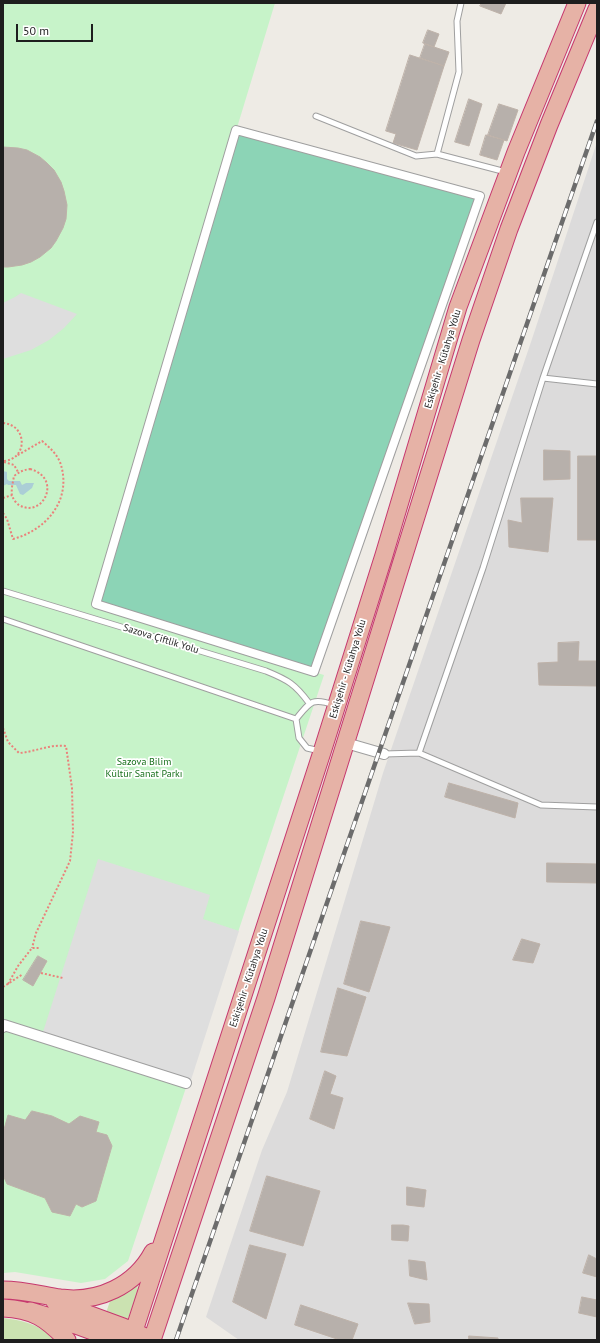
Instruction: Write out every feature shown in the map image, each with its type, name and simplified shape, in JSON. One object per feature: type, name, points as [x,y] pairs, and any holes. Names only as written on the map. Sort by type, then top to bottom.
[{"type":"highway","name":"Eskişehir - Kütahya Yolu","points":[[141,1338],[169,1220],[322,752],[384,555],[458,307],[508,173],[577,3]]},
{"type":"highway","name":"Eskişehir - Kütahya Yolu","points":[[141,1338],[160,1316],[266,998],[472,340],[509,229],[549,125],[597,9]]},
{"type":"highway","points":[[3,1290],[19,1290],[75,1299],[93,1297],[112,1291],[129,1282],[140,1272],[148,1261],[169,1220]]},
{"type":"highway","points":[[35,1293],[141,1338]]},
{"type":"highway","points":[[3,1308],[30,1312],[76,1325],[117,1340]]},
{"type":"highway","points":[[30,1312],[55,1327],[67,1340]]},
{"type":"street","points":[[236,130],[480,196],[314,672],[96,604],[236,130]]},
{"type":"street","points":[[346,743],[384,754]]},
{"type":"street","points":[[3,1027],[4,1025],[186,1083]]},
{"type":"lane","points":[[437,154],[459,72],[457,21],[461,3]]},
{"type":"lane","points":[[316,116],[416,156],[437,154],[508,173]]},
{"type":"lane","points":[[419,753],[483,568],[543,378],[597,222]]},
{"type":"lane","points":[[543,378],[597,384]]},
{"type":"lane","name":"Sazova Çiftlik Yolu","points":[[3,591],[266,671],[286,679],[299,689],[310,703]]},
{"type":"lane","points":[[3,619],[296,719]]},
{"type":"lane","points":[[296,719],[310,703],[321,700],[336,705]]},
{"type":"lane","points":[[296,719],[299,738],[307,748],[322,752]]},
{"type":"lane","points":[[384,754],[419,753],[541,805],[597,807]]},
{"type":"path","points":[[3,423],[11,425],[20,433],[22,445],[16,456]]},
{"type":"path","points":[[3,461],[11,459],[42,441],[52,450],[60,462],[63,476],[63,487],[57,509],[50,518],[28,534],[13,539],[7,520],[3,513]]},
{"type":"path","points":[[3,461],[14,465],[18,472]]},
{"type":"path","points":[[30,469],[42,474],[48,485],[48,491],[42,502],[31,507],[25,507],[14,500],[12,495],[13,480],[14,476],[18,472],[30,469]]},
{"type":"path","points":[[3,498],[12,495]]},
{"type":"path","points":[[3,728],[8,742],[19,753],[55,745],[66,746],[72,788],[73,832],[70,861],[36,934],[32,948],[18,966],[8,984]]},
{"type":"path","points":[[32,948],[39,948]]},
{"type":"path","points":[[40,973],[63,978]]},
{"type":"path","points":[[3,987],[23,974]]},
{"type":"shaded area","points":[[597,142],[597,1340],[239,1340],[206,1317],[262,1150],[287,1092],[383,773],[531,342]]},
{"type":"shaded area","points":[[21,293],[77,314],[64,328],[49,340],[31,350],[3,359],[3,303]]},
{"type":"shaded area","points":[[98,859],[210,895],[203,919],[239,931],[191,1080],[43,1032]]},
{"type":"green space","name":"Sazova Bilim Kültür Sanat Parkı","points":[[3,3],[275,3],[236,131],[314,672],[324,675],[128,1261],[105,1279],[81,1283],[15,1272],[3,1273]]},
{"type":"green space","points":[[236,131],[480,196],[314,672],[96,604]]},
{"type":"green space","points":[[138,1284],[137,1293],[126,1324],[105,1316],[111,1298]]},
{"type":"green space","points":[[3,1318],[31,1324],[50,1335],[55,1340],[3,1340]]},
{"type":"water","points":[[3,471],[7,472],[7,479],[9,481],[20,481],[22,485],[26,483],[34,483],[32,488],[23,495],[20,494],[16,485],[7,484],[3,486]]},
{"type":"building","points":[[482,3],[506,3],[501,14],[480,6]]},
{"type":"building","points":[[428,30],[439,34],[434,47],[423,43]]},
{"type":"building","points":[[425,44],[449,52],[444,66],[420,58]]},
{"type":"building","points":[[410,55],[444,66],[417,150],[393,143],[396,134],[386,131]]},
{"type":"building","points":[[469,99],[482,104],[469,146],[455,142]]},
{"type":"building","points":[[499,104],[518,110],[507,141],[488,135]]},
{"type":"building","points":[[486,135],[504,140],[497,160],[480,155]]},
{"type":"building","points":[[3,147],[27,150],[40,157],[47,163],[54,170],[61,182],[67,205],[66,219],[63,228],[51,248],[31,262],[8,267],[3,267]]},
{"type":"building","points":[[544,450],[570,451],[570,479],[544,480]]},
{"type":"building","points":[[578,456],[597,456],[597,540],[578,540]]},
{"type":"building","points":[[521,498],[553,498],[548,552],[509,547],[508,520],[522,523]]},
{"type":"building","points":[[579,642],[578,661],[597,661],[597,686],[539,685],[538,663],[558,662],[558,643]]},
{"type":"building","points":[[449,783],[518,803],[515,818],[445,797]]},
{"type":"building","points":[[547,863],[597,864],[597,883],[547,882]]},
{"type":"building","points":[[361,921],[390,927],[369,992],[344,984]]},
{"type":"building","points":[[522,939],[540,944],[533,963],[513,960]]},
{"type":"building","points":[[38,956],[47,961],[33,986],[23,980]]},
{"type":"building","points":[[338,988],[366,997],[347,1056],[321,1052]]},
{"type":"building","points":[[325,1071],[336,1076],[330,1094],[343,1098],[334,1129],[310,1119]]},
{"type":"building","points":[[32,1111],[52,1116],[69,1124],[80,1116],[99,1122],[96,1132],[107,1135],[112,1146],[96,1201],[82,1207],[76,1204],[70,1216],[52,1212],[45,1198],[7,1184],[3,1175],[3,1133],[8,1115],[25,1120]]},
{"type":"building","points":[[267,1176],[320,1191],[303,1246],[250,1231]]},
{"type":"building","points":[[407,1187],[426,1190],[424,1207],[407,1205]]},
{"type":"building","points":[[392,1225],[409,1226],[408,1241],[392,1240]]},
{"type":"building","points":[[250,1245],[286,1254],[266,1319],[233,1302]]},
{"type":"building","points":[[589,1255],[597,1259],[597,1277],[583,1273]]},
{"type":"building","points":[[409,1260],[425,1262],[427,1280],[410,1276]]},
{"type":"building","points":[[582,1297],[597,1300],[597,1317],[579,1313]]},
{"type":"building","points":[[408,1303],[429,1304],[430,1322],[415,1324]]},
{"type":"building","points":[[301,1305],[358,1324],[352,1340],[340,1340],[295,1325]]},
{"type":"building","points":[[469,1336],[498,1338],[498,1340],[469,1340]]},
{"type":"railway","points":[[176,1340],[597,121]]}]
